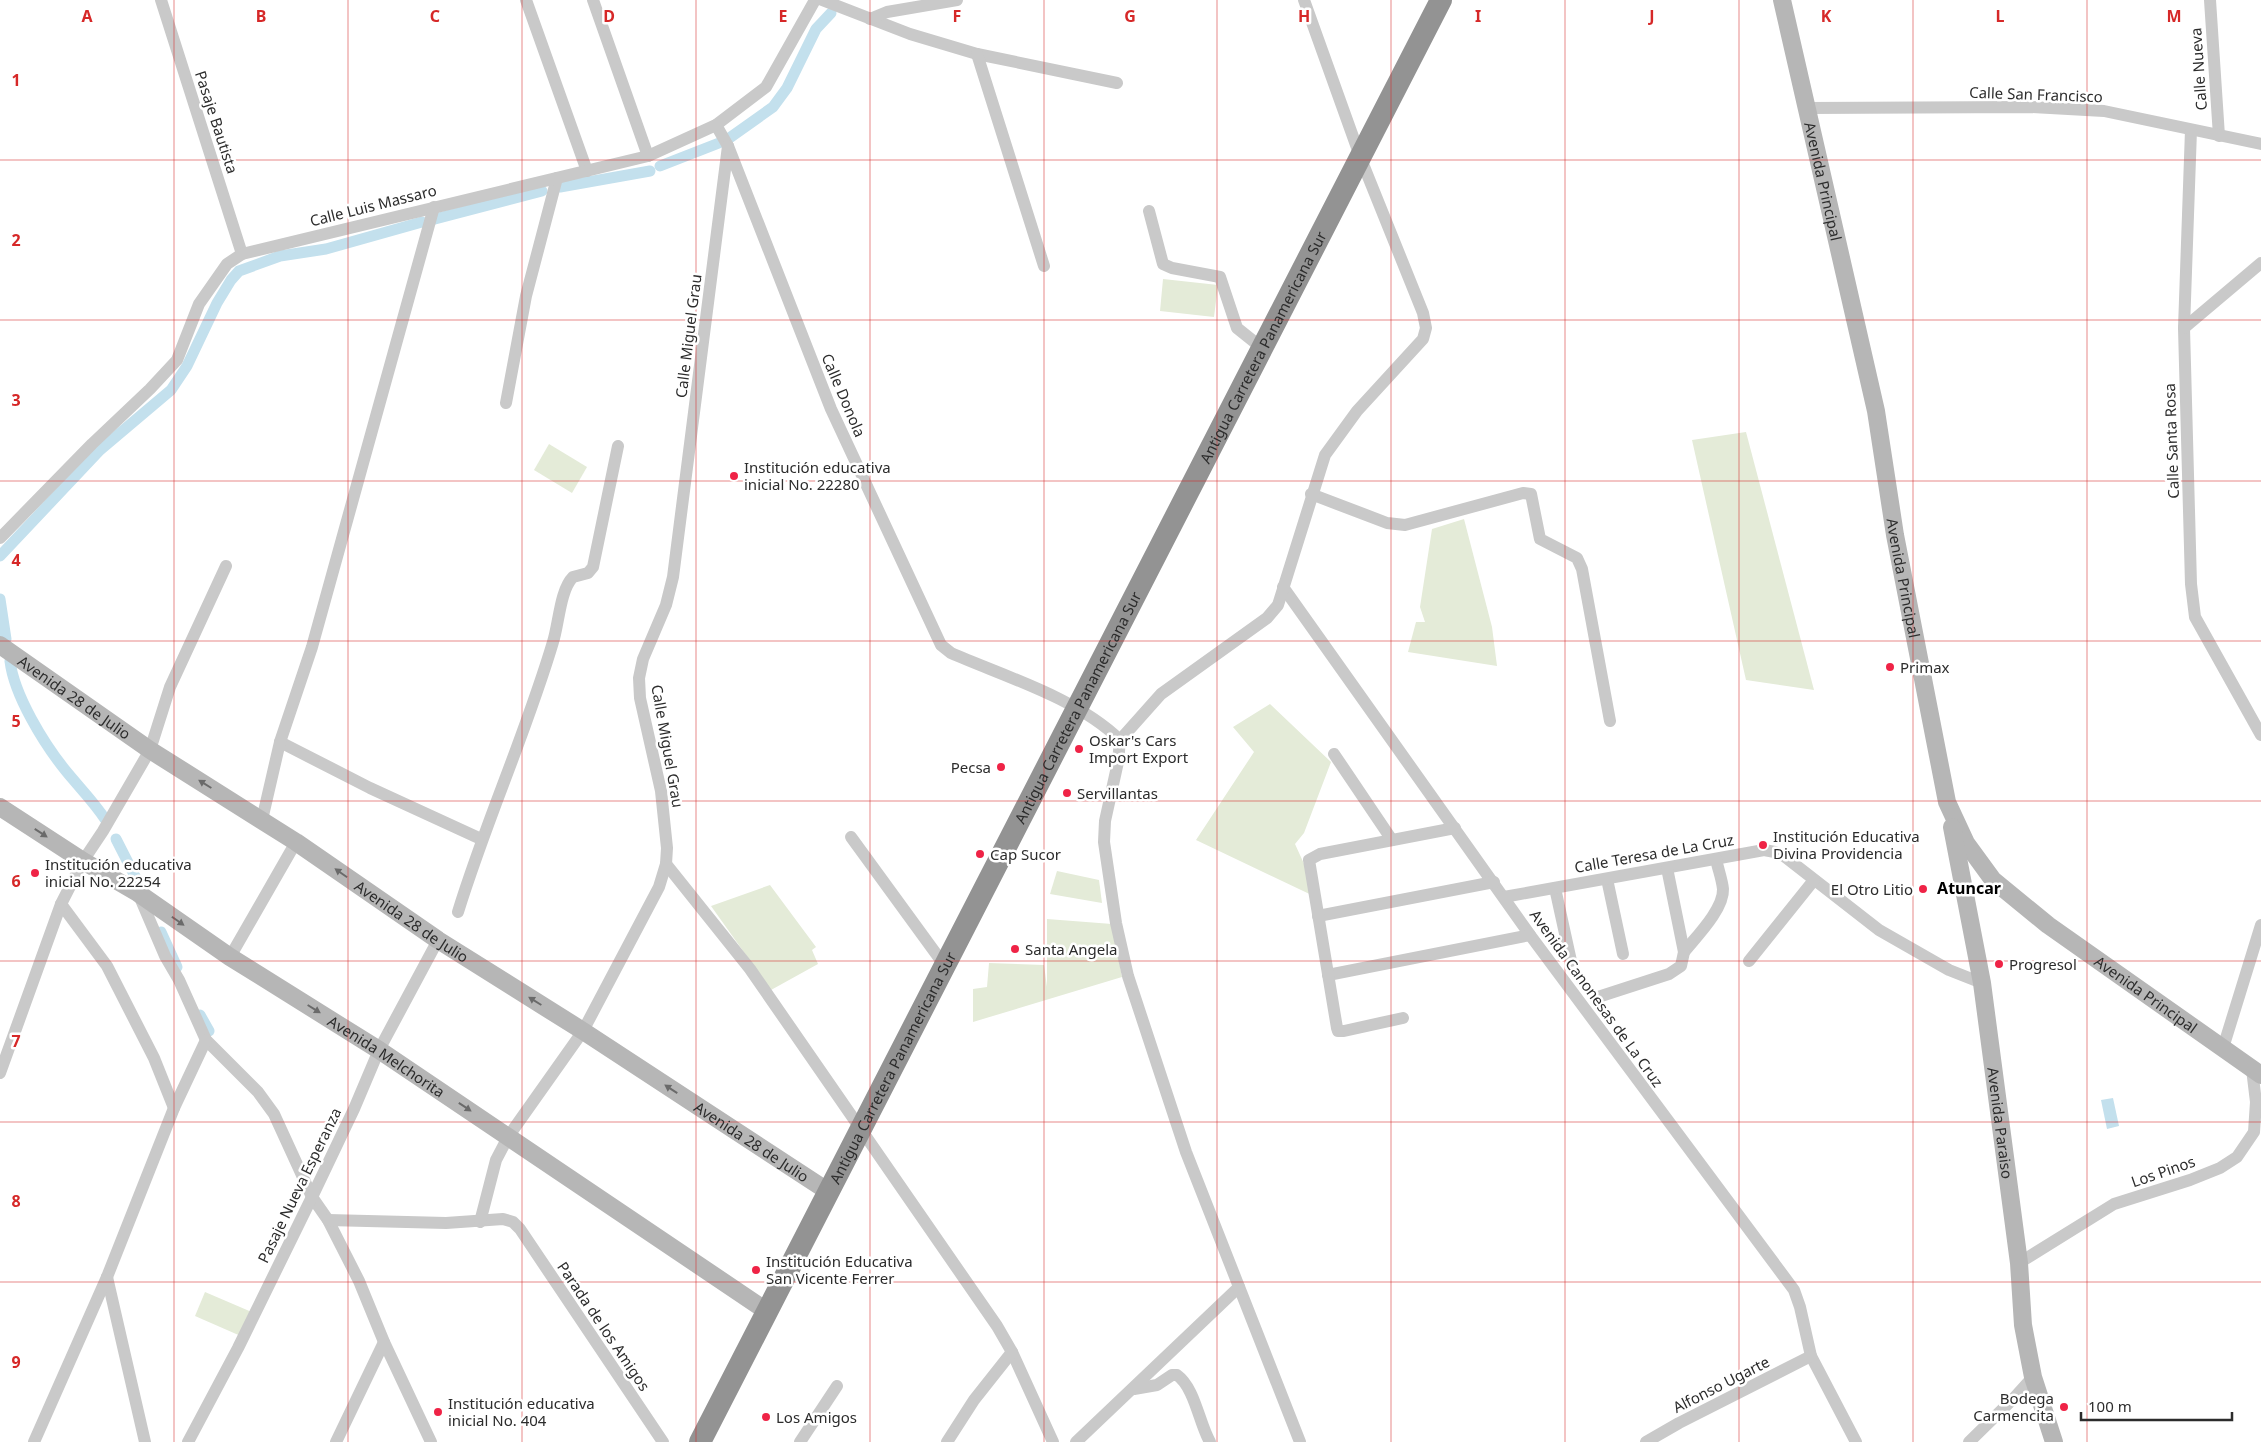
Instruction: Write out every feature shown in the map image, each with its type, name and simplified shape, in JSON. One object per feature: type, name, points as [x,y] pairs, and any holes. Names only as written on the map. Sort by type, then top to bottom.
[{"type":"highway","name":"Antigua Carretera Panamericana Sur","points":[[700,1442],[1361,159],[1408,62],[1441,0]]},
{"type":"main road","name":"Avenida Principal","points":[[1782,0],[1876,411],[1895,535],[1947,802],[1966,842],[1992,880],[2048,924],[2256,1072]]},
{"type":"main road","name":"Avenida 28 de Julio","points":[[1,644],[150,750],[296,842],[438,940],[583,1031],[829,1192]]},
{"type":"main road","name":"Avenida Paraiso","points":[[1947,802],[1982,982],[2019,1263],[2023,1325],[2033,1377],[2054,1442]]},
{"type":"main road","name":"Avenida Melchorita","points":[[0,806],[83,861],[138,893],[230,957],[379,1050],[768,1312]]},
{"type":"main road","points":[[1964,892],[1972,883],[1992,880]]},
{"type":"street","name":"Pasaje Bautista","points":[[161,0],[242,254]]},
{"type":"street","points":[[526,0],[587,171]]},
{"type":"street","points":[[593,0],[648,156]]},
{"type":"street","name":"Calle Luis Massaro","points":[[0,538],[177,360],[199,304],[227,264],[242,254],[648,156],[716,126],[766,87],[815,0]]},
{"type":"street","points":[[822,0],[910,34],[977,54],[1117,83]]},
{"type":"street","points":[[870,19],[886,6],[957,0]]},
{"type":"street","points":[[1300,1442],[1186,1152],[1128,976],[1116,923],[1104,842],[1105,821],[1118,762],[1120,740],[1160,694],[1267,618],[1278,604],[1326,455],[1357,411],[1423,339],[1426,328],[1423,313],[1361,159],[1304,0]]},
{"type":"street","name":"Calle Nueva","points":[[2210,0],[2219,136]]},
{"type":"street","points":[[977,54],[1044,266]]},
{"type":"street","name":"Calle San Francisco","points":[[1807,108],[2040,107],[2104,111],[2261,144]]},
{"type":"street","name":"Calle Donola","points":[[716,126],[728,146],[830,409],[941,645],[951,654],[1078,708],[1110,730],[1120,740]]},
{"type":"street","name":"Calle Santa Rosa","points":[[2191,130],[2184,328],[2191,584],[2195,617],[2261,735]]},
{"type":"street","name":"Calle Miguel Grau","points":[[480,1222],[496,1160],[508,1137],[583,1031],[659,887],[666,864],[661,791],[640,698],[639,678],[643,659],[666,605],[673,577],[728,146]]},
{"type":"street","points":[[506,403],[526,296],[557,178]]},
{"type":"street","points":[[262,820],[280,742],[312,647],[434,207]]},
{"type":"street","points":[[1150,211],[1163,264],[1172,268],[1220,277],[1236,328],[1241,334],[1262,348]]},
{"type":"street","points":[[2184,328],[2261,263]]},
{"type":"street","points":[[458,912],[481,839],[542,678],[554,639],[565,588],[573,577],[588,573],[594,568],[618,446]]},
{"type":"street","points":[[1312,494],[1387,523],[1405,525],[1523,493],[1531,494],[1540,539],[1577,558],[1582,569],[1610,721]]},
{"type":"street","points":[[0,1073],[62,904],[83,861],[111,819],[150,750],[170,687],[226,566]]},
{"type":"street","name":"Avenida Canonesas de La Cruz","points":[[1283,587],[1456,828],[1530,935],[1794,1290],[1800,1307],[1811,1356],[1856,1442]]},
{"type":"street","points":[[280,742],[370,788],[481,839]]},
{"type":"street","points":[[1334,754],[1392,840]]},
{"type":"street","points":[[1403,1018],[1347,1031],[1338,1031],[1335,1023],[1309,865],[1312,857],[1456,828]]},
{"type":"street","points":[[851,837],[945,966]]},
{"type":"street","points":[[230,957],[296,842]]},
{"type":"street","name":"Calle Teresa de La Cruz","points":[[1504,897],[1764,850],[1775,852],[1879,930],[1903,945],[1949,970],[1982,982]]},
{"type":"street","points":[[1684,952],[1702,931],[1722,898],[1723,891],[1716,859]]},
{"type":"street","points":[[666,864],[750,969],[997,1326],[1012,1352],[1053,1442]]},
{"type":"street","points":[[1598,996],[1677,970],[1681,966],[1684,952],[1667,868]]},
{"type":"street","points":[[1607,879],[1623,954]]},
{"type":"street","points":[[1749,961],[1814,880]]},
{"type":"street","points":[[1318,916],[1494,882]]},
{"type":"street","points":[[1555,888],[1571,961]]},
{"type":"street","points":[[138,893],[165,956],[180,980],[206,1040],[258,1092],[274,1114],[312,1197],[328,1220],[359,1281],[384,1342],[431,1442]]},
{"type":"street","points":[[62,904],[107,966],[154,1058],[174,1108]]},
{"type":"street","points":[[2223,1048],[2258,943],[2261,925]]},
{"type":"street","points":[[1328,975],[1530,935]]},
{"type":"street","name":"Pasaje Nueva Esperanza","points":[[188,1442],[238,1348],[312,1197],[354,1109],[379,1050],[438,940]]},
{"type":"street","points":[[34,1442],[107,1277],[174,1108],[206,1040]]},
{"type":"street","name":"Los Pinos","points":[[2019,1263],[2114,1204],[2190,1180],[2220,1168],[2237,1157],[2254,1132],[2256,1072]]},
{"type":"street","name":"Parada de los Amigos","points":[[480,1222],[503,1219],[513,1222],[520,1229],[663,1442]]},
{"type":"street","points":[[328,1220],[480,1222]]},
{"type":"street","points":[[107,1277],[145,1442]]},
{"type":"street","points":[[1076,1442],[1239,1287]]},
{"type":"street","points":[[336,1442],[384,1342]]},
{"type":"street","points":[[947,1442],[974,1400],[1012,1352]]},
{"type":"street","name":"Alfonso Ugarte","points":[[1646,1442],[1678,1423],[1811,1356]]},
{"type":"street","points":[[1134,1388],[1157,1385],[1172,1375],[1182,1378],[1210,1442]]},
{"type":"street","points":[[1969,1442],[2033,1377]]},
{"type":"street","points":[[800,1442],[837,1386]]},
{"type":"green space","points":[[1163,279],[1218,285],[1214,317],[1160,311]]},
{"type":"green space","points":[[1746,432],[1814,690],[1746,680],[1692,440]]},
{"type":"green space","points":[[549,444],[587,467],[572,493],[534,470]]},
{"type":"green space","points":[[1464,519],[1492,627],[1497,666],[1408,652],[1416,622],[1425,622],[1420,607],[1432,529]]},
{"type":"green space","points":[[1270,704],[1331,762],[1304,833],[1295,844],[1320,899],[1196,840],[1254,752],[1233,727]]},
{"type":"green space","points":[[1057,871],[1099,880],[1102,903],[1050,894]]},
{"type":"green space","points":[[770,885],[816,947],[812,950],[818,964],[771,990],[711,906]]},
{"type":"green space","points":[[1047,919],[1112,924],[1122,977],[973,1022],[973,989],[987,987],[989,963],[1044,965],[1047,987]]},
{"type":"green space","points":[[205,1292],[254,1313],[243,1337],[195,1316]]},
{"type":"water","points":[[2113,1098],[2119,1126],[2107,1129],[2101,1100]]},
{"type":"waterway","points":[[728,139],[773,107],[787,88],[816,29],[831,13]]},
{"type":"waterway","points":[[660,166],[719,143]]},
{"type":"waterway","points":[[560,187],[650,171]]},
{"type":"waterway","points":[[435,219],[542,191]]},
{"type":"waterway","points":[[0,556],[100,450],[171,390],[187,366],[217,303],[239,271],[280,256],[326,249],[422,222]]},
{"type":"waterway","points":[[0,599],[6,639]]},
{"type":"waterway","points":[[10,661],[17,689],[31,719],[57,760],[105,819]]},
{"type":"waterway","points":[[116,839],[142,890]]},
{"type":"waterway","points":[[161,932],[177,967]]},
{"type":"waterway","points":[[200,1015],[209,1031]]},
{"type":"place","name":"Institución educativa inicial No. 22280","points":[[734,476]]},
{"type":"place","name":"Primax","points":[[1890,667]]},
{"type":"place","name":"Oskar's Cars Import Export","points":[[1079,749]]},
{"type":"place","name":"Pecsa","points":[[1001,767]]},
{"type":"place","name":"Servillantas","points":[[1067,793]]},
{"type":"place","name":"Institución Educativa Divina Providencia","points":[[1763,845]]},
{"type":"place","name":"Cap Sucor","points":[[980,854]]},
{"type":"place","name":"Institución educativa inicial No. 22254","points":[[35,873]]},
{"type":"place","name":"El Otro Litio","points":[[1923,889]]},
{"type":"place","name":"Santa Angela","points":[[1015,949]]},
{"type":"place","name":"Progresol","points":[[1999,964]]},
{"type":"place","name":"Institución Educativa San Vicente Ferrer","points":[[756,1270]]},
{"type":"place","name":"Bodega Carmencita","points":[[2064,1407]]},
{"type":"place","name":"Institución educativa inicial No. 404","points":[[438,1412]]},
{"type":"place","name":"Los Amigos","points":[[766,1417]]},
{"type":"district","name":"Atuncar","points":[[1969,888]]}]
